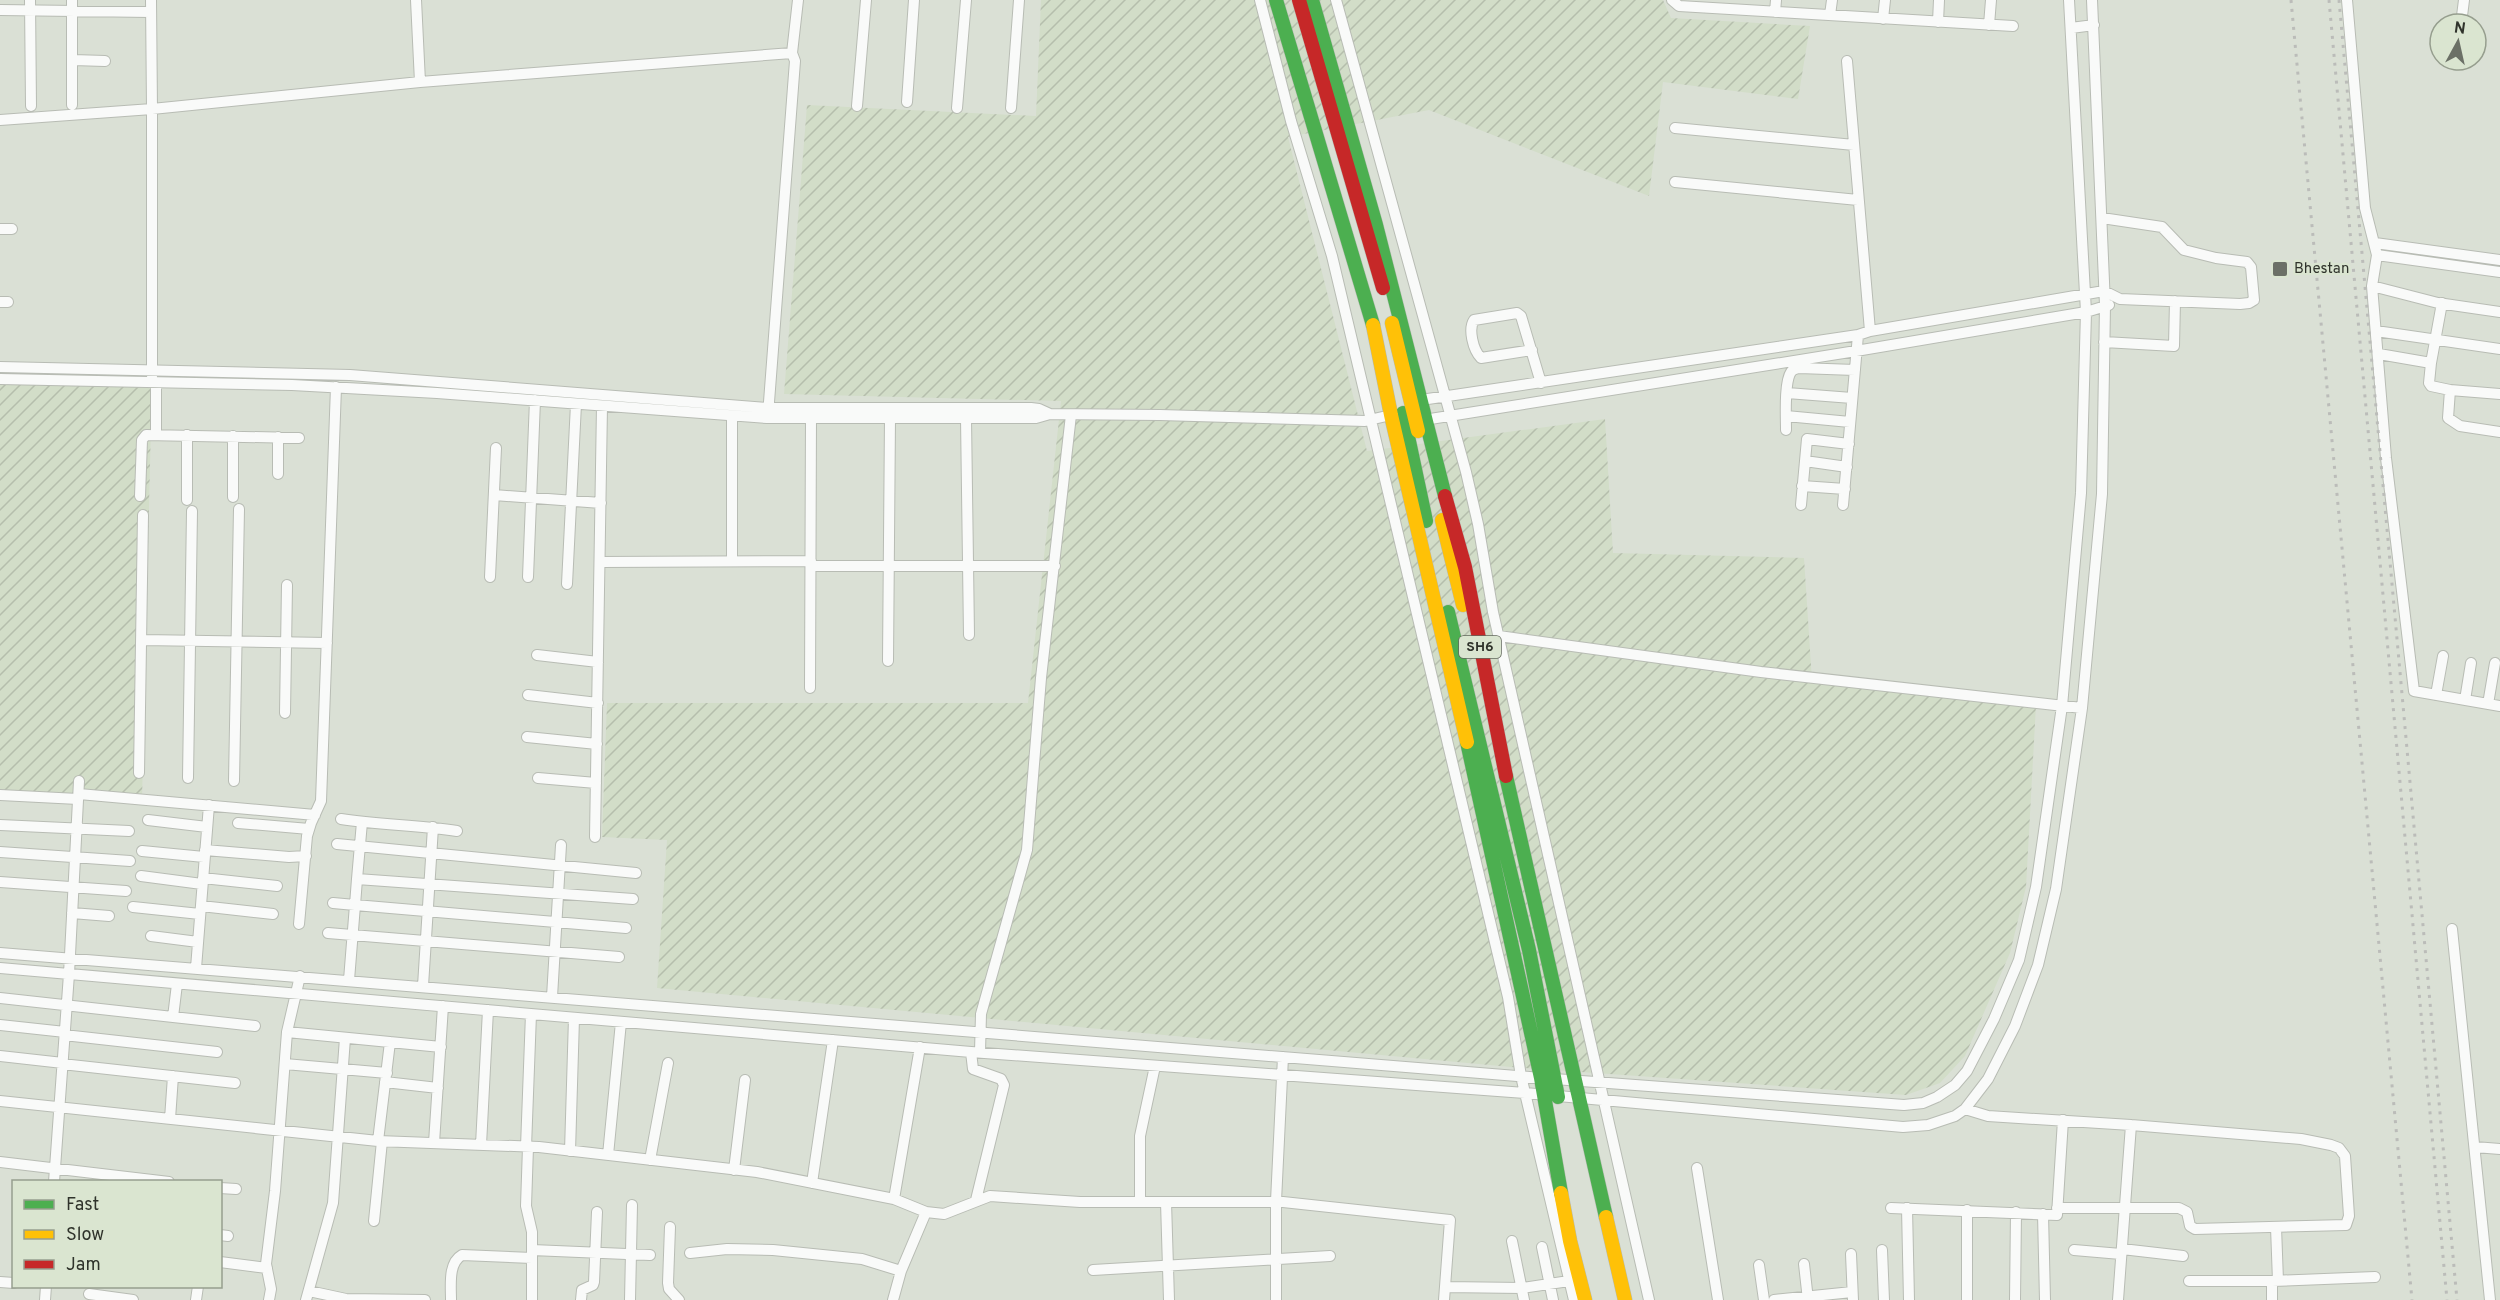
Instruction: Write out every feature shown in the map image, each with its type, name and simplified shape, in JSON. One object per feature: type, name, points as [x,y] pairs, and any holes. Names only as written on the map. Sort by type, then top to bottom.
[{"type":"main road","points":[[1276,0],[1371,316],[1391,415],[1447,649],[1559,1079]]},
{"type":"main road","points":[[1288,0],[1381,316],[1433,554],[1559,1079]]},
{"type":"main road","points":[[1299,0],[1390,314],[1416,426],[1470,633],[1563,1098],[1570,1241],[1585,1300]]},
{"type":"main road","name":"SH6","points":[[1312,0],[1376,225],[1421,400],[1424,420],[1465,567],[1563,1098],[1625,1300]]},
{"type":"street","points":[[416,0],[420,82]]},
{"type":"street","points":[[768,413],[795,61],[792,53],[798,0]]},
{"type":"street","points":[[857,106],[866,0]]},
{"type":"street","points":[[907,102],[914,0]]},
{"type":"street","points":[[957,108],[966,0]]},
{"type":"street","points":[[1011,108],[1019,0]]},
{"type":"street","points":[[1260,0],[1291,121],[1332,256],[1508,997],[1521,1076],[1574,1300]]},
{"type":"street","points":[[1336,0],[1446,397],[1478,524],[1499,636],[1649,1300]]},
{"type":"street","points":[[1672,0],[1679,6],[1726,4],[1775,12],[2013,26]]},
{"type":"street","points":[[1775,12],[1776,0]]},
{"type":"street","points":[[1830,15],[1832,0]]},
{"type":"street","points":[[1883,19],[1885,0]]},
{"type":"street","points":[[1938,22],[1939,0]]},
{"type":"street","points":[[1989,25],[1991,0]]},
{"type":"street","points":[[0,953],[1559,1079],[1904,1105],[1923,1103],[1955,1085],[1967,1071],[1994,1018],[2019,960],[2036,887],[2062,706],[2081,493],[2086,312],[2069,0]]},
{"type":"street","points":[[0,968],[975,1052],[1525,1093],[1903,1126],[1941,1122],[1965,1109],[1988,1079],[2015,1026],[2038,965],[2056,889],[2082,708],[2102,494],[2105,307],[2092,0]]},
{"type":"street","points":[[2347,0],[2365,208],[2377,255],[2372,286],[2386,458],[2414,691],[2500,706]]},
{"type":"street","points":[[30,5],[31,106]]},
{"type":"street","points":[[0,10],[30,5],[151,6],[153,378],[156,435]]},
{"type":"street","points":[[72,5],[72,105]]},
{"type":"street","points":[[2071,28],[2094,25]]},
{"type":"street","points":[[0,120],[152,109],[420,82],[792,53]]},
{"type":"street","points":[[73,60],[105,61]]},
{"type":"street","points":[[1847,61],[1870,331]]},
{"type":"street","points":[[1675,128],[1854,145]]},
{"type":"street","points":[[1675,182],[1858,200]]},
{"type":"street","points":[[1421,400],[1858,335],[1870,331],[2104,291],[2120,299],[2249,303],[2254,300],[2251,267],[2242,261],[2216,258],[2184,250],[2162,227],[2102,219]]},
{"type":"street","points":[[0,229],[12,229]]},
{"type":"street","points":[[2375,243],[2500,260]]},
{"type":"street","points":[[2377,255],[2500,272]]},
{"type":"street","points":[[2372,286],[2442,303],[2500,312]]},
{"type":"street","points":[[1424,420],[1644,386],[2086,312],[2105,307],[2120,299]]},
{"type":"street","points":[[2104,342],[2174,346],[2175,301]]},
{"type":"street","points":[[2442,303],[2429,383],[2432,386],[2450,390],[2500,394]]},
{"type":"street","points":[[1532,350],[1481,358],[1477,354],[1472,337],[1471,323],[1474,320],[1517,313],[1521,316],[1532,350],[1541,383]]},
{"type":"street","points":[[2376,331],[2500,350]]},
{"type":"street","points":[[1844,505],[1858,335]]},
{"type":"street","points":[[2379,354],[2431,363]]},
{"type":"street","points":[[0,367],[535,400],[732,416],[768,413],[1031,408],[1050,414]]},
{"type":"street","points":[[1641,368],[1644,386]]},
{"type":"street","points":[[1786,430],[1787,393],[1793,369],[1855,370]]},
{"type":"street","points":[[0,379],[350,375],[812,417],[1036,418],[1050,414],[1371,420],[1391,415]]},
{"type":"street","points":[[299,924],[309,829],[321,801],[336,387]]},
{"type":"street","points":[[2450,390],[2448,418],[2460,426],[2500,432]]},
{"type":"street","points":[[1787,393],[1852,399]]},
{"type":"street","points":[[528,577],[535,400]]},
{"type":"street","points":[[567,584],[576,404]]},
{"type":"street","points":[[595,837],[602,406]]},
{"type":"street","points":[[976,1200],[1004,1085],[1001,1079],[973,1069],[975,1052],[980,1032],[981,1014],[1027,850],[1041,678],[1071,415]]},
{"type":"street","points":[[732,416],[732,561]]},
{"type":"street","points":[[1786,416],[1850,422]]},
{"type":"street","points":[[810,688],[812,417]]},
{"type":"street","points":[[888,661],[890,418]]},
{"type":"street","points":[[966,418],[969,635]]},
{"type":"street","points":[[140,496],[142,440],[146,435],[299,438]]},
{"type":"street","points":[[187,435],[187,500]]},
{"type":"street","points":[[233,436],[233,497]]},
{"type":"street","points":[[278,437],[278,474]]},
{"type":"street","points":[[1801,505],[1807,439],[1849,444]]},
{"type":"street","points":[[2082,441],[2103,441]]},
{"type":"street","points":[[490,577],[496,448]]},
{"type":"street","points":[[1805,461],[1847,467]]},
{"type":"street","points":[[1802,486],[1845,489]]},
{"type":"street","points":[[494,495],[601,503]]},
{"type":"street","points":[[234,781],[239,509]]},
{"type":"street","points":[[188,778],[188,641],[192,511]]},
{"type":"street","points":[[139,773],[143,514]]},
{"type":"street","points":[[600,562],[732,561],[889,566],[1055,566]]},
{"type":"street","points":[[285,713],[287,585]]},
{"type":"street","points":[[1499,636],[1783,675],[2082,708]]},
{"type":"street","points":[[142,640],[327,643]]},
{"type":"street","points":[[537,655],[598,662]]},
{"type":"street","points":[[2436,695],[2443,656]]},
{"type":"street","points":[[2465,700],[2471,663]]},
{"type":"street","points":[[2488,704],[2495,663]]},
{"type":"street","points":[[528,695],[598,703]]},
{"type":"street","points":[[527,737],[597,744]]},
{"type":"street","points":[[538,778],[596,783]]},
{"type":"street","points":[[54,1180],[70,958],[79,781]]},
{"type":"street","points":[[0,795],[78,796],[315,815]]},
{"type":"street","points":[[196,968],[208,806]]},
{"type":"street","points":[[341,819],[457,831]]},
{"type":"street","points":[[148,820],[207,827]]},
{"type":"street","points":[[349,980],[362,822]]},
{"type":"street","points":[[238,823],[309,829]]},
{"type":"street","points":[[0,825],[129,831]]},
{"type":"street","points":[[423,986],[433,827]]},
{"type":"street","points":[[337,844],[636,873]]},
{"type":"street","points":[[552,997],[561,845]]},
{"type":"street","points":[[141,851],[306,856]]},
{"type":"street","points":[[0,852],[130,861]]},
{"type":"street","points":[[141,876],[277,886]]},
{"type":"street","points":[[357,879],[633,899]]},
{"type":"street","points":[[0,882],[126,891]]},
{"type":"street","points":[[333,903],[626,927]]},
{"type":"street","points":[[133,907],[273,914]]},
{"type":"street","points":[[72,913],[110,916]]},
{"type":"street","points":[[2452,929],[2490,1300]]},
{"type":"street","points":[[328,933],[619,957]]},
{"type":"street","points":[[151,936],[198,942]]},
{"type":"street","points":[[269,1300],[271,1289],[267,1268],[281,1131],[287,1032],[300,976]]},
{"type":"street","points":[[173,1017],[177,984]]},
{"type":"street","points":[[406,1004],[408,985]]},
{"type":"street","points":[[0,998],[255,1026]]},
{"type":"street","points":[[434,1143],[443,1006]]},
{"type":"street","points":[[481,1145],[489,1010]]},
{"type":"street","points":[[531,1014],[526,1206],[532,1232],[532,1300]]},
{"type":"street","points":[[570,1150],[574,1018]]},
{"type":"street","points":[[608,1155],[621,1022]]},
{"type":"street","points":[[0,1025],[217,1052]]},
{"type":"street","points":[[287,1032],[441,1047]]},
{"type":"street","points":[[345,1038],[333,1203],[308,1296],[425,1300]]},
{"type":"street","points":[[812,1183],[833,1040]]},
{"type":"street","points":[[374,1221],[390,1042]]},
{"type":"street","points":[[894,1199],[920,1047]]},
{"type":"street","points":[[0,1056],[235,1083]]},
{"type":"street","points":[[1276,1300],[1276,1202],[1282,1057]]},
{"type":"street","points":[[285,1064],[343,1068],[438,1088]]},
{"type":"street","points":[[650,1160],[668,1064]]},
{"type":"street","points":[[1140,1202],[1140,1136],[1155,1066]]},
{"type":"street","points":[[170,1119],[173,1076]]},
{"type":"street","points":[[735,1170],[745,1080]]},
{"type":"street","points":[[1730,1111],[1731,1091]]},
{"type":"street","points":[[0,1101],[380,1141],[570,1150],[735,1170],[812,1183],[894,1199],[926,1212],[944,1214],[990,1196],[1080,1202],[1276,1202],[1450,1220],[1444,1300]]},
{"type":"street","points":[[1965,1109],[1988,1116],[2301,1139],[2331,1144],[2339,1148],[2345,1156],[2349,1216],[2346,1225],[2191,1229],[2187,1212],[2183,1209],[2057,1208]]},
{"type":"street","points":[[1891,1208],[2057,1215],[2063,1120]]},
{"type":"street","points":[[2118,1300],[2131,1125]]},
{"type":"street","points":[[2475,1147],[2500,1149]]},
{"type":"street","points":[[0,1162],[153,1180]]},
{"type":"street","points":[[1697,1168],[1718,1300]]},
{"type":"street","points":[[222,1188],[236,1189]]},
{"type":"street","points":[[1166,1202],[1170,1300]]},
{"type":"street","points":[[630,1300],[632,1205]]},
{"type":"street","points":[[1907,1208],[1909,1300]]},
{"type":"street","points":[[1967,1210],[1967,1300]]},
{"type":"street","points":[[581,1300],[582,1290],[594,1284],[597,1212]]},
{"type":"street","points":[[893,1300],[901,1271],[926,1212]]},
{"type":"street","points":[[2015,1300],[2016,1212]]},
{"type":"street","points":[[2043,1214],[2045,1300]]},
{"type":"street","points":[[670,1227],[668,1283],[669,1289],[679,1300]]},
{"type":"street","points":[[2272,1300],[2275,1281],[2276,1227]]},
{"type":"street","points":[[1512,1241],[1524,1300]]},
{"type":"street","points":[[1542,1247],[1553,1300]]},
{"type":"street","points":[[690,1253],[727,1249],[773,1251],[862,1259],[901,1271]]},
{"type":"street","points":[[1882,1250],[1884,1300]]},
{"type":"street","points":[[2074,1250],[2183,1256]]},
{"type":"street","points":[[451,1300],[454,1261],[462,1255],[595,1253],[650,1255]]},
{"type":"street","points":[[1774,1300],[1853,1296],[1851,1254]]},
{"type":"street","points":[[1093,1270],[1330,1256]]},
{"type":"street","points":[[222,1262],[267,1268]]},
{"type":"street","points":[[1804,1264],[1808,1298]]},
{"type":"street","points":[[1759,1265],[1764,1300]]},
{"type":"street","points":[[2189,1281],[2275,1281],[2375,1277]]},
{"type":"street","points":[[1445,1287],[1522,1288],[1569,1281]]},
{"type":"street","points":[[89,1294],[133,1300]]},
{"type":"shaded area","points":[[1041,0],[1663,0],[1671,18],[1810,26],[1798,99],[1663,82],[1649,196],[1429,110],[1288,137],[1367,451],[1605,419],[1613,553],[1804,558],[1812,681],[2036,705],[2026,887],[2010,953],[1965,1056],[1940,1083],[1906,1095],[1511,1067],[657,988],[667,840],[602,837],[607,703],[1028,703],[1061,401],[784,394],[807,105],[1036,116]]},
{"type":"shaded area","points":[[0,379],[152,382],[142,800],[0,795]]},
{"type":"railway","points":[[2291,0],[2412,1300]]},
{"type":"railway","points":[[2329,0],[2447,1300]]},
{"type":"railway","points":[[2339,0],[2457,1300]]},
{"type":"traffic: fast","points":[[1276,0],[1373,325]]},
{"type":"traffic: fast","points":[[1312,0],[1376,225],[1445,496]]},
{"type":"traffic: fast","points":[[1403,413],[1426,521]]},
{"type":"traffic: fast","points":[[1448,612],[1529,950],[1558,1097]]},
{"type":"traffic: fast","points":[[1467,742],[1541,1078],[1561,1193]]},
{"type":"traffic: fast","points":[[1506,776],[1606,1217]]},
{"type":"traffic: slow","points":[[1392,323],[1418,431]]},
{"type":"traffic: slow","points":[[1373,325],[1391,415],[1467,742]]},
{"type":"traffic: slow","points":[[1442,520],[1463,605]]},
{"type":"traffic: slow","points":[[1561,1193],[1585,1300]]},
{"type":"traffic: slow","points":[[1606,1217],[1625,1300]]},
{"type":"traffic: jam","points":[[1299,0],[1383,288]]},
{"type":"traffic: jam","points":[[1445,496],[1465,567],[1506,776]]},
{"type":"place","name":"Bhestan","points":[[2280,269]]}]
